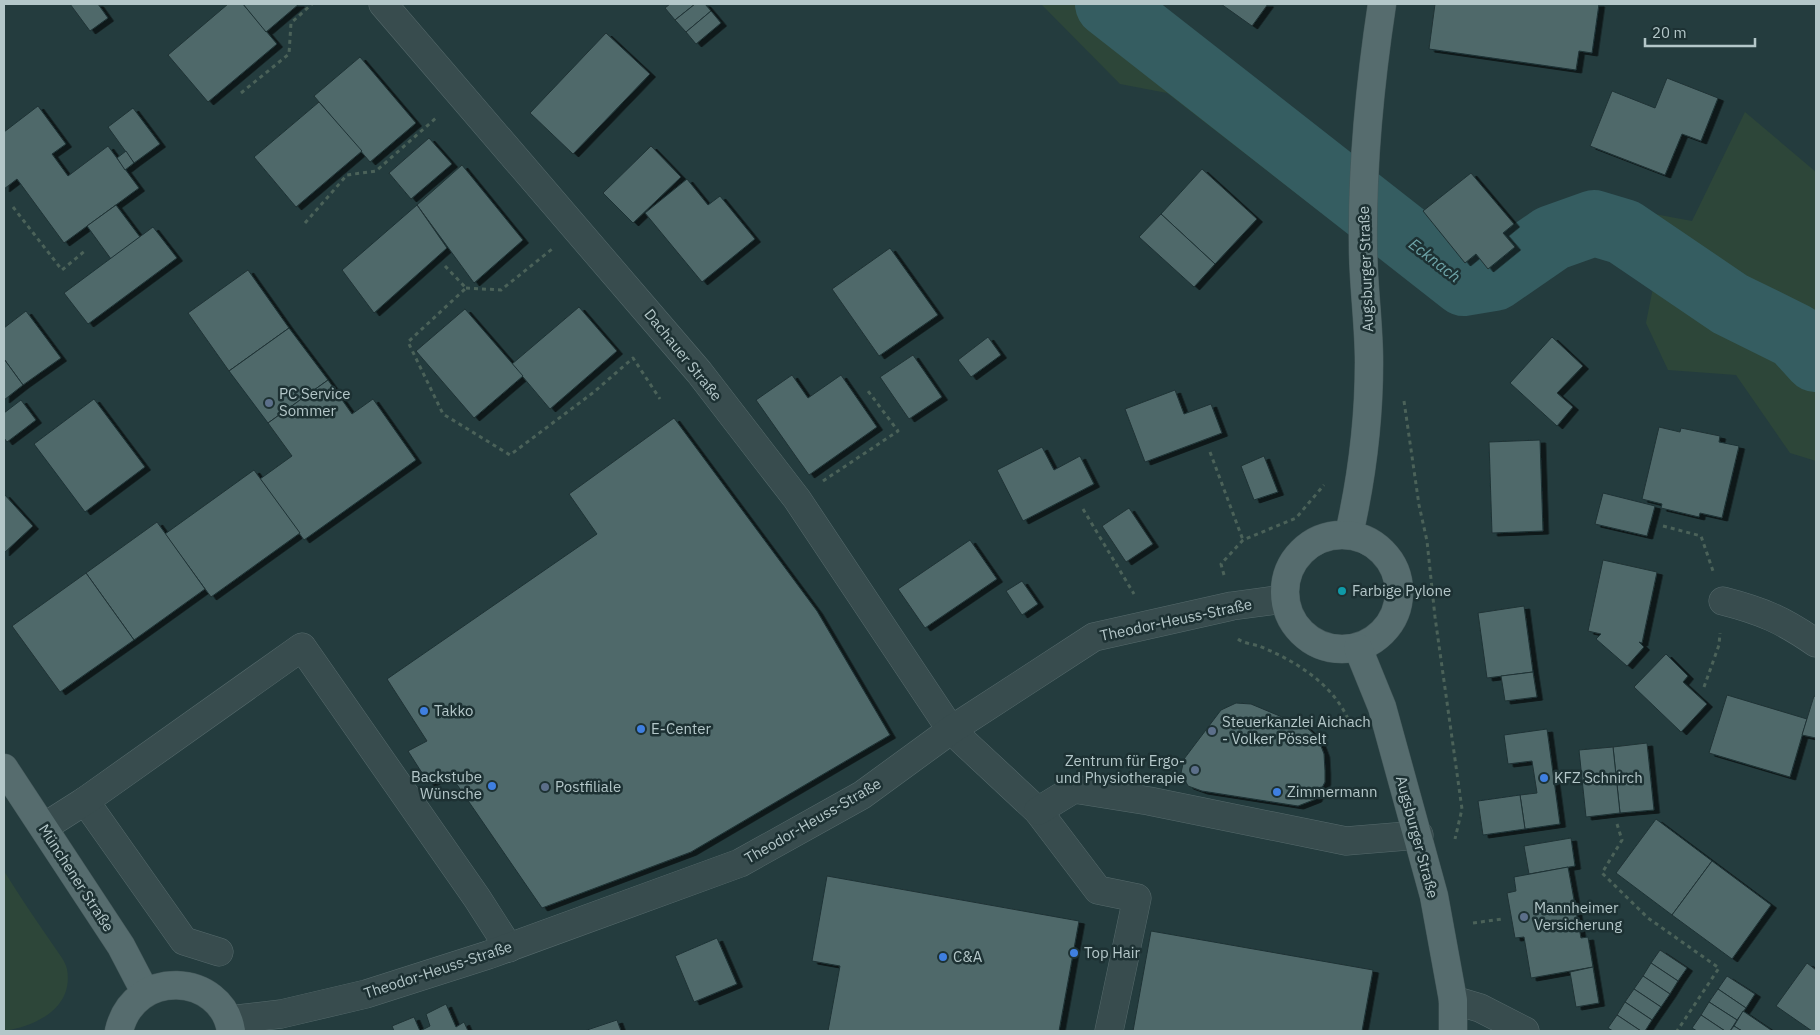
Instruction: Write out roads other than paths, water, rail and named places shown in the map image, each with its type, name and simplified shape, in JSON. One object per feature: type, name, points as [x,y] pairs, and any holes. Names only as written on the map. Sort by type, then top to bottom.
[{"type":"main road","name":"Augsburger Straße","points":[[1349,534],[1361,480],[1366,427],[1369,361],[1363,246],[1364,163],[1382,4]]},
{"type":"main road","points":[[1349,534],[1367,540],[1382,550],[1396,569],[1400,591],[1397,611],[1386,630],[1371,642],[1358,648],[1323,647],[1302,634],[1288,614],[1284,599],[1287,573],[1297,556],[1313,542],[1331,536],[1349,534]]},
{"type":"main road","name":"Augsburger Straße","points":[[1358,648],[1382,707],[1404,790],[1419,835],[1434,896],[1453,1000],[1453,1031]]},
{"type":"main road","name":"Münchener Straße","points":[[4,768],[121,946],[145,992]]},
{"type":"main road","points":[[119,1031],[121,1021],[132,1004],[145,992],[162,986],[180,985],[198,989],[218,1004],[230,1026]]},
{"type":"street","name":"Dachauer Straße","points":[[394,8],[462,95],[699,372],[797,499],[952,730],[1038,811],[1098,890],[1137,898],[1109,1031]]},
{"type":"street","name":"Theodor-Heuss-Straße","points":[[230,1026],[366,994],[508,948],[740,863],[862,795],[952,730],[1085,642],[1151,623],[1232,606],[1284,599]]},
{"type":"street","points":[[1723,601],[1763,612],[1789,624],[1816,643]]},
{"type":"street","points":[[44,827],[85,801],[302,647],[493,923],[508,948]]},
{"type":"street","points":[[1038,811],[1074,789],[1149,801],[1346,841],[1419,835]]},
{"type":"street","points":[[85,801],[184,941],[219,952]]},
{"type":"street","points":[[1453,1000],[1480,1008],[1525,1031]]},
{"type":"waterway","name":"Ecknach","points":[[1108,4],[1464,283],[1494,278],[1552,238],[1594,223],[1624,232],[1730,304],[1795,336],[1816,359]]},
{"type":"place","name":"PC Service Sommer","points":[[269,403]]},
{"type":"place","name":"Farbige Pylone","points":[[1342,591]]},
{"type":"place","name":"Takko","points":[[424,711]]},
{"type":"place","name":"E-Center","points":[[641,729]]},
{"type":"place","name":"Steuerkanzlei Aichach - Volker Pösselt","points":[[1212,731]]},
{"type":"place","name":"Zentrum für Ergo- und Physiotherapie","points":[[1195,770]]},
{"type":"place","name":"KFZ Schnirch","points":[[1544,778]]},
{"type":"place","name":"Backstube Wünsche","points":[[492,786]]},
{"type":"place","name":"Postfiliale","points":[[545,787]]},
{"type":"place","name":"Zimmermann","points":[[1277,792]]},
{"type":"place","name":"Mannheimer Versicherung","points":[[1524,917]]},
{"type":"place","name":"Top Hair","points":[[1074,953]]},
{"type":"place","name":"C&A","points":[[943,957]]}]
